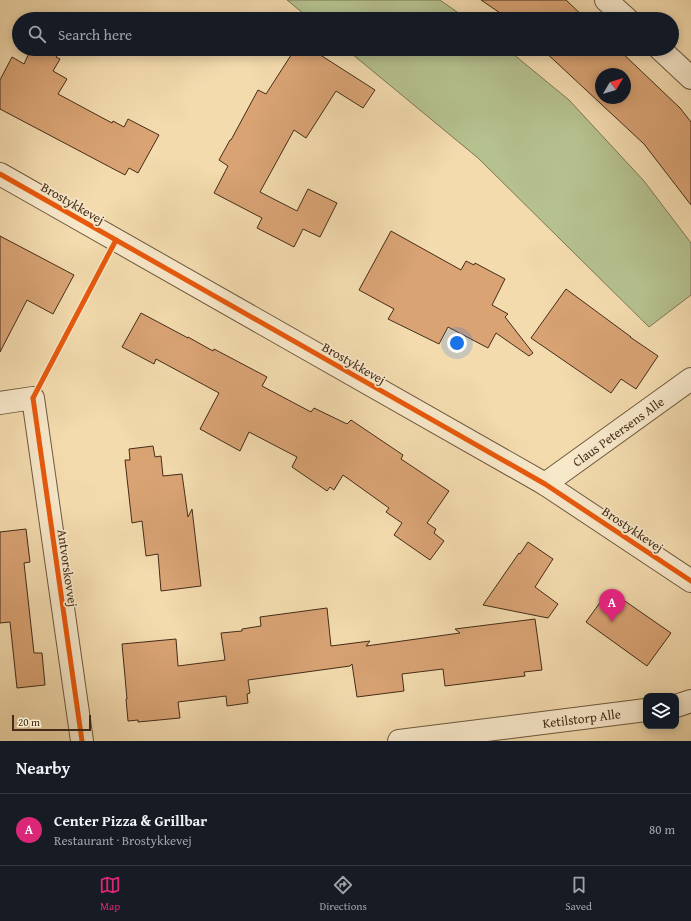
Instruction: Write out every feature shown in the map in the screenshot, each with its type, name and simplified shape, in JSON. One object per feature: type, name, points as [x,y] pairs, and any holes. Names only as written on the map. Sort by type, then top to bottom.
[{"type":"street","points":[[606,0],[619,12]]},
{"type":"street","points":[[667,56],[691,78]]},
{"type":"street","name":"Brostykkevej","points":[[0,174],[545,484],[691,581]]},
{"type":"street","name":"Claus Petersens Alle","points":[[545,484],[691,379]]},
{"type":"street","name":"Antvorskovvej","points":[[0,403],[33,398],[82,741]]},
{"type":"street","points":[[679,706],[691,701]]},
{"type":"street","name":"Ketilstorp Alle","points":[[399,741],[643,710]]},
{"type":"green space","points":[[287,0],[440,0],[457,12],[302,12]]},
{"type":"green space","points":[[354,56],[516,56],[569,100],[644,181],[691,243],[691,295],[649,327],[478,158]]},
{"type":"building","points":[[481,0],[566,0],[579,12],[499,12]]},
{"type":"building","points":[[28,56],[57,56],[60,59],[53,71],[67,79],[58,94],[112,123],[113,121],[124,127],[128,119],[159,135],[138,173],[129,168],[125,175],[0,109],[0,80],[12,57],[24,64]]},
{"type":"building","points":[[290,56],[322,56],[375,90],[363,108],[336,91],[306,138],[294,130],[260,192],[297,211],[308,189],[337,203],[320,237],[303,229],[294,247],[257,228],[262,218],[214,193],[228,166],[219,160],[258,90],[266,94]]},
{"type":"building","points":[[550,56],[625,56],[680,108],[691,122],[691,205],[644,144],[601,104],[631,104],[631,68],[595,68],[595,98]]},
{"type":"building","points":[[391,231],[461,270],[466,261],[474,265],[475,263],[505,279],[492,305],[508,314],[505,317],[533,353],[529,356],[496,333],[488,348],[448,327],[439,344],[388,319],[394,309],[359,290]]},
{"type":"building","points":[[0,236],[74,275],[53,314],[27,300],[0,352]]},
{"type":"building","points":[[566,289],[658,356],[636,389],[621,379],[611,393],[531,338]]},
{"type":"building","points":[[141,313],[213,351],[214,349],[267,377],[262,386],[311,412],[314,408],[347,424],[351,420],[403,455],[401,459],[449,491],[427,523],[436,529],[434,533],[444,541],[430,560],[394,535],[402,523],[386,512],[389,508],[343,475],[334,490],[330,487],[327,491],[292,467],[297,457],[249,432],[240,451],[200,429],[219,393],[156,359],[154,364],[122,347]]},
{"type":"building","points":[[153,446],[155,457],[161,456],[163,476],[182,474],[188,517],[192,509],[201,586],[161,591],[158,554],[146,556],[142,521],[132,523],[125,460],[130,460],[129,449]]},
{"type":"building","points":[[26,529],[30,562],[24,563],[34,653],[42,653],[45,685],[17,688],[10,622],[0,623],[0,532]]},
{"type":"building","points":[[528,542],[553,559],[535,587],[558,604],[548,618],[483,605]]},
{"type":"building","points":[[609,590],[671,633],[647,666],[586,622]]},
{"type":"building","points":[[327,608],[331,646],[370,641],[366,646],[460,633],[455,629],[535,619],[542,670],[524,672],[525,676],[445,686],[443,669],[402,674],[404,691],[357,697],[352,664],[350,666],[248,680],[250,693],[247,694],[248,703],[227,706],[226,696],[178,702],[180,718],[138,722],[138,720],[128,721],[122,644],[176,639],[178,666],[225,660],[221,633],[242,631],[242,629],[261,626],[260,617]]},
{"type":"cycle path","points":[[0,174],[545,484],[691,581]]},
{"type":"cycle path","points":[[33,398],[116,240]]},
{"type":"cycle path","points":[[33,398],[82,741]]},
{"type":"place","name":"Center Pizza & Grillbar","points":[[612,622]]}]
